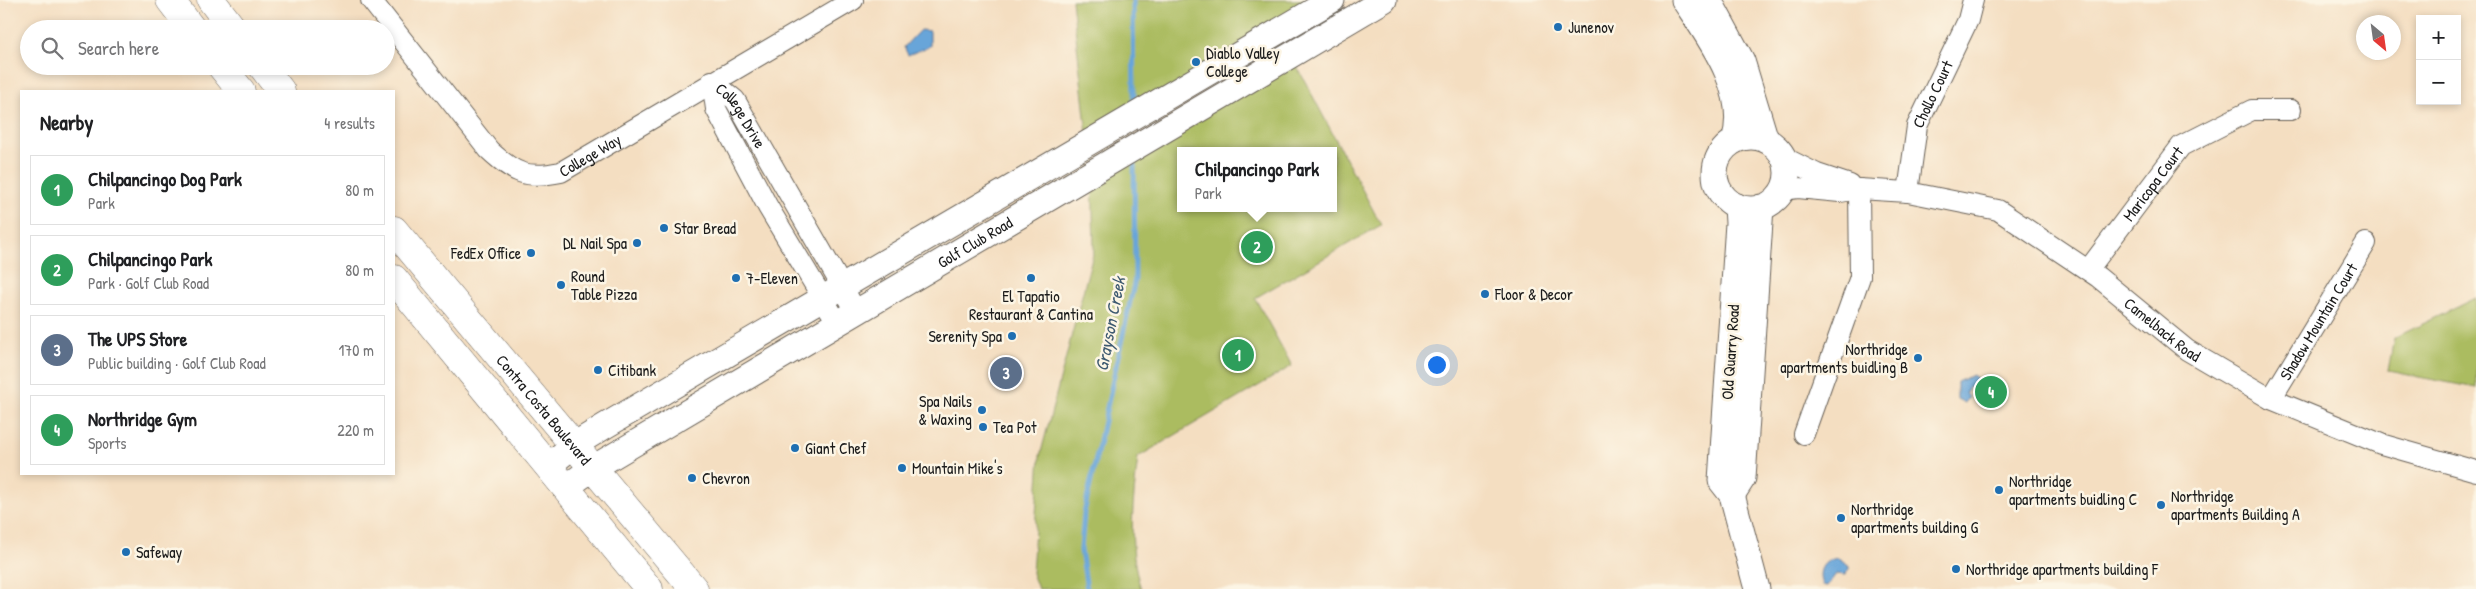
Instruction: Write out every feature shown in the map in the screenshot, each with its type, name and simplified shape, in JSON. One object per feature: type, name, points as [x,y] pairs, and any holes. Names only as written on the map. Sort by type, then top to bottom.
[{"type":"main road","points":[[170,0],[185,20]]},
{"type":"main road","points":[[211,0],[226,20]]},
{"type":"main road","points":[[228,75],[240,90]]},
{"type":"main road","points":[[269,75],[280,90]]},
{"type":"main road","name":"Contra Costa Boulevard","points":[[395,231],[694,589]]},
{"type":"main road","name":"Contra Costa Boulevard","points":[[395,280],[649,589]]},
{"type":"street","name":"College Way","points":[[371,0],[387,20]]},
{"type":"street","name":"College Way","points":[[395,31],[488,150],[508,168],[525,175],[542,176],[561,172],[712,81],[853,0]]},
{"type":"street","name":"Golf Club Road","points":[[548,466],[574,445],[1332,0]]},
{"type":"street","name":"Golf Club Road","points":[[565,488],[592,468],[847,316],[1384,0]]},
{"type":"street","points":[[1684,0],[1722,64],[1734,89],[1739,126],[1734,141]]},
{"type":"street","points":[[1709,0],[1742,62],[1775,148],[1787,168],[1782,190],[1776,198],[1749,206],[1721,192],[1715,176],[1719,156],[1734,141],[1744,137],[1775,148]]},
{"type":"street","name":"Chollo Court","points":[[1908,192],[1917,126],[1968,20],[1973,0]]},
{"type":"street","name":"College Drive","points":[[712,81],[734,100],[847,316]]},
{"type":"street","name":"Maricopa Court","points":[[2088,270],[2180,146],[2252,110],[2291,110]]},
{"type":"street","name":"Camelback Road","points":[[1775,148],[1816,174],[1842,180],[1859,189]]},
{"type":"street","name":"Camelback Road","points":[[1782,190],[1798,188],[1840,192],[1859,189],[1908,192],[1998,210],[2088,270],[2187,350],[2271,399],[2381,444],[2476,471]]},
{"type":"street","points":[[1804,434],[1860,277],[1859,189]]},
{"type":"street","name":"Old Quarry Road","points":[[1749,206],[1738,223],[1721,481],[1732,495],[1757,589]]},
{"type":"street","name":"Shadow Mountain Court","points":[[2271,399],[2366,244]]},
{"type":"green space","points":[[1072,0],[1332,0],[1088,143]]},
{"type":"green space","points":[[1291,55],[1381,225],[1255,298],[1292,366],[1138,457],[1132,523],[1134,556],[1141,589],[1038,589],[1032,573],[1040,456],[1094,250],[1092,172]]},
{"type":"green space","points":[[2476,298],[2476,388],[2388,371],[2394,338]]},
{"type":"water","points":[[920,30],[930,31],[930,46],[908,55],[904,47]]},
{"type":"water","points":[[1973,375],[1980,381],[1978,388],[1969,387],[1966,392],[1969,397],[1965,403],[1957,399],[1957,382]]},
{"type":"water","points":[[1837,558],[1850,567],[1845,575],[1836,574],[1827,586],[1822,585],[1820,575],[1822,567],[1832,559]]},
{"type":"waterway","name":"Grayson Creek","points":[[1133,0],[1134,107]]},
{"type":"waterway","name":"Grayson Creek","points":[[1087,589],[1081,550],[1084,513],[1135,279],[1134,155]]},
{"type":"place","name":"Junenov","points":[[1558,27]]},
{"type":"place","name":"Diablo Valley College","points":[[1196,62]]},
{"type":"place","name":"Star Bread","points":[[664,228]]},
{"type":"place","name":"DL Nail Spa","points":[[637,243]]},
{"type":"place","name":"Chilpancingo Park","points":[[1257,247]]},
{"type":"place","name":"FedEx Office","points":[[531,253]]},
{"type":"place","name":"7-Eleven","points":[[736,278]]},
{"type":"place","name":"El Tapatio Restaurant & Cantina","points":[[1031,278]]},
{"type":"place","name":"Round Table Pizza","points":[[561,285]]},
{"type":"place","name":"Floor & Decor","points":[[1485,294]]},
{"type":"place","name":"Serenity Spa","points":[[1012,336]]},
{"type":"place","name":"Chilpancingo Dog Park","points":[[1238,355]]},
{"type":"place","name":"Northridge apartments buidling B","points":[[1918,358]]},
{"type":"place","name":"Citibank","points":[[598,370]]},
{"type":"place","name":"The UPS Store","points":[[1006,373]]},
{"type":"place","name":"Northridge Gym","points":[[1991,392]]},
{"type":"place","name":"Spa Nails & Waxing","points":[[982,410]]},
{"type":"place","name":"Tea Pot","points":[[983,427]]},
{"type":"place","name":"Giant Chef","points":[[795,448]]},
{"type":"place","name":"Mountain Mike's","points":[[902,468]]},
{"type":"place","name":"Chevron","points":[[692,478]]},
{"type":"place","name":"Northridge apartments buidling C","points":[[1999,490]]},
{"type":"place","name":"Northridge apartments Building A","points":[[2161,505]]},
{"type":"place","name":"Northridge apartments building G","points":[[1841,518]]},
{"type":"place","name":"Safeway","points":[[126,552]]},
{"type":"place","name":"Northridge apartments building F","points":[[1956,569]]}]
